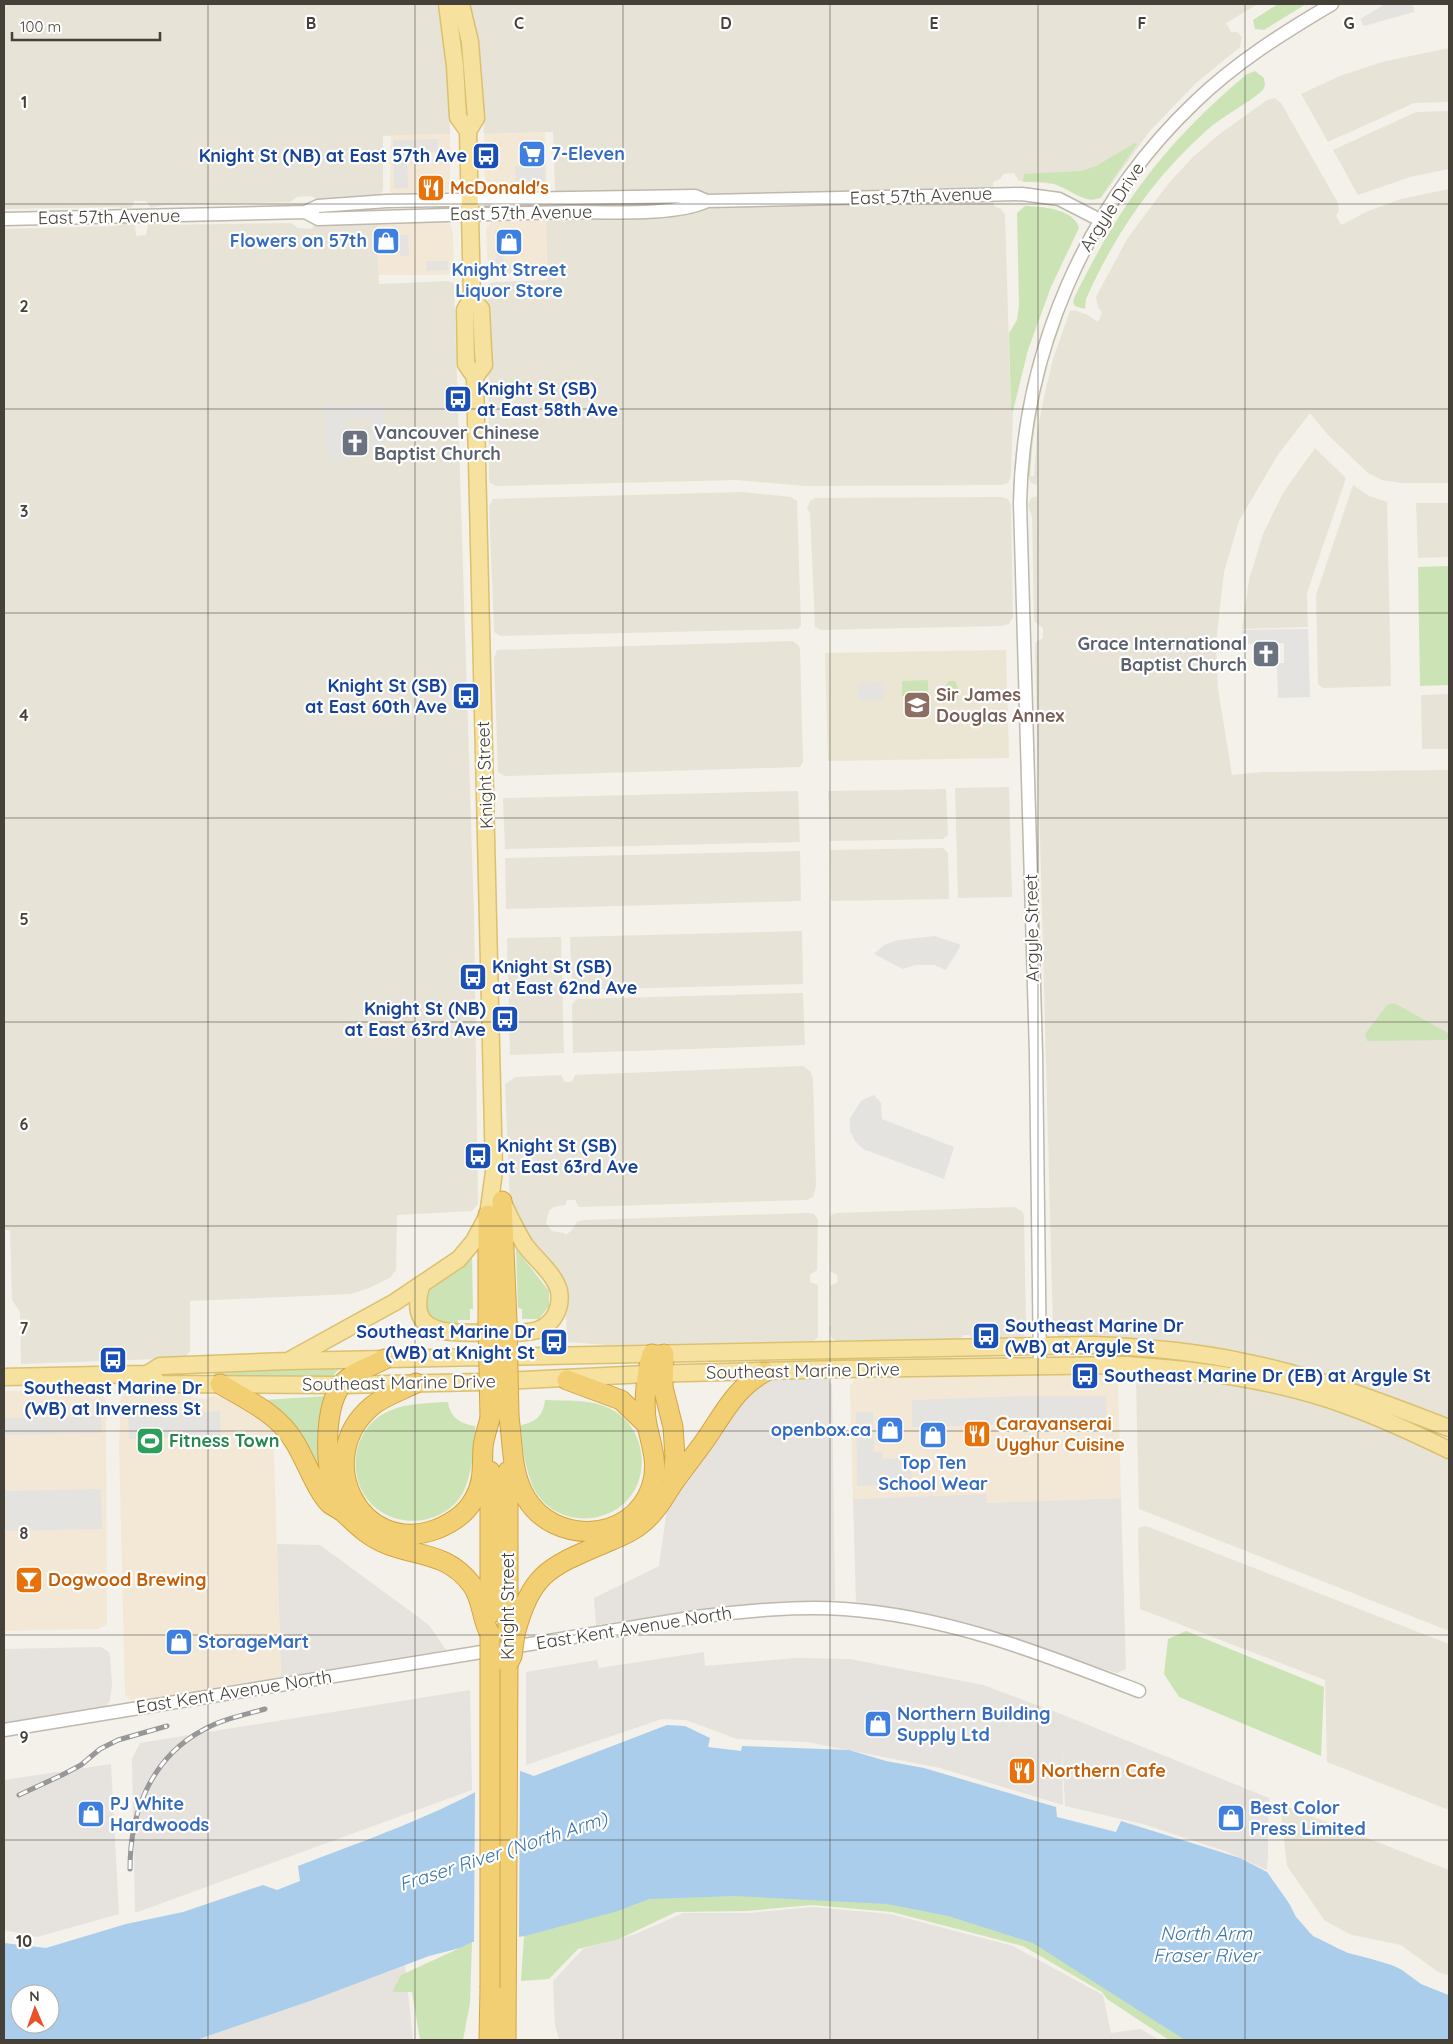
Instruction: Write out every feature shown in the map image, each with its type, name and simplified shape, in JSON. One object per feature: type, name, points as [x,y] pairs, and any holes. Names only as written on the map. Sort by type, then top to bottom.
[{"type":"highway","name":"Knight Street","points":[[489,2040],[498,1995],[508,1664],[512,1656],[504,1634],[490,1418],[498,1321],[502,1201]]},
{"type":"highway","name":"Knight Street","points":[[488,1215],[509,1417],[498,1995],[506,2040]]},
{"type":"highway","points":[[509,1417],[515,1474],[519,1487],[532,1508],[549,1523],[567,1530],[589,1532],[604,1530],[622,1522],[639,1507],[650,1490],[655,1476],[656,1456],[647,1425],[658,1354]]},
{"type":"highway","points":[[342,1512],[331,1482],[327,1458],[330,1427],[342,1385],[352,1375],[385,1360]]},
{"type":"highway","points":[[220,1384],[257,1405],[282,1425],[295,1442],[329,1504],[342,1512],[354,1525],[388,1545],[434,1556],[451,1565],[477,1593],[484,1624],[504,1634],[536,1584],[548,1571],[560,1562],[634,1530],[662,1504],[672,1485],[731,1401],[747,1383],[765,1372]]},
{"type":"highway","points":[[655,1374],[663,1387],[673,1427],[675,1456],[672,1485]]},
{"type":"highway","points":[[567,1380],[621,1400],[647,1425]]},
{"type":"highway","points":[[416,1383],[374,1404],[353,1429],[346,1446],[343,1465],[345,1481],[351,1496],[358,1508],[382,1527],[395,1532],[420,1533],[450,1524],[460,1516],[474,1499],[480,1487],[484,1469],[484,1447],[490,1418]]},
{"type":"highway","points":[[476,2040],[481,2015],[498,1995],[513,2015],[518,2040]]},
{"type":"main road","name":"Knight Street","points":[[447,4],[455,66],[458,117],[468,131]]},
{"type":"main road","name":"Knight Street","points":[[461,4],[470,42],[476,108],[476,118],[468,131],[472,297],[464,310],[466,364],[475,378],[494,1172],[488,1215]]},
{"type":"main road","name":"Knight Street","points":[[494,1172],[502,1201]]},
{"type":"main road","points":[[421,1286],[418,1307],[426,1324],[435,1330],[444,1332],[496,1333],[536,1330],[549,1323],[558,1312],[559,1291],[551,1277],[523,1242],[502,1201]]},
{"type":"main road","points":[[288,1361],[421,1286],[459,1259],[474,1241],[488,1215]]},
{"type":"main road","name":"Southeast Marine Drive","points":[[4,1377],[147,1374],[160,1366],[288,1361],[1040,1345],[1127,1347],[1182,1352],[1243,1362],[1310,1378],[1449,1428]]},
{"type":"main road","name":"Southeast Marine Drive","points":[[147,1374],[160,1384],[342,1385],[567,1380],[655,1374],[1127,1364],[1244,1378],[1346,1405],[1449,1450]]},
{"type":"street","name":"Argyle Drive","points":[[1020,491],[1027,418],[1043,353],[1067,285],[1100,220],[1151,148],[1194,102],[1259,50],[1332,4]]},
{"type":"street","name":"East 57th Avenue","points":[[4,219],[305,212],[318,219],[470,207],[638,211],[695,207],[707,201],[1028,194],[1058,199],[1100,220]]},
{"type":"street","name":"Argyle Street","points":[[1020,491],[1036,1063],[1040,1366]]},
{"type":"street","name":"East Kent Avenue North","points":[[4,1730],[696,1617],[735,1612],[807,1608],[891,1615],[973,1631],[1139,1691]]},
{"type":"shaded area","points":[[4,4],[437,4],[445,38],[450,92],[450,134],[383,136],[383,190],[379,196],[318,200],[311,196],[297,197],[290,202],[163,205],[151,208],[146,201],[134,201],[132,207],[122,209],[118,207],[4,209]]},
{"type":"shaded area","points":[[469,4],[1258,4],[1226,23],[1231,32],[1237,32],[1242,37],[1240,47],[1195,84],[1149,132],[1101,198],[1090,200],[1054,184],[1019,181],[1014,173],[1004,174],[1000,179],[993,182],[994,206],[1001,209],[1005,215],[1011,411],[1013,411],[1011,476],[1008,483],[1002,485],[806,486],[736,480],[497,486],[490,483],[489,479],[488,284],[495,282],[547,280],[546,218],[556,218],[553,132],[484,134],[480,54]]},
{"type":"shaded area","points":[[1385,4],[1413,4],[1414,12],[1364,26],[1360,19]]},
{"type":"shaded area","points":[[1449,48],[1449,102],[1414,103],[1328,142],[1301,94],[1340,76],[1382,62]]},
{"type":"shaded area","points":[[1275,98],[1281,103],[1338,203],[1339,211],[1336,215],[1341,225],[1368,211],[1401,199],[1449,189],[1449,483],[1401,483],[1382,480],[1368,473],[1327,434],[1310,413],[1277,456],[1239,521],[1224,572],[1216,643],[1218,689],[1232,775],[1263,772],[1449,770],[1449,1420],[1128,1339],[1063,1337],[1058,1336],[1053,1329],[1035,647],[1036,642],[1043,638],[1043,628],[1034,621],[1032,517],[1028,505],[1031,498],[1037,496],[1037,485],[1031,483],[1028,476],[1034,476],[1037,433],[1044,397],[1053,359],[1070,311],[1074,310],[1088,315],[1098,322],[1102,313],[1098,307],[1096,297],[1127,239],[1168,184],[1194,156],[1221,133],[1267,100]]},
{"type":"shaded area","points":[[1449,111],[1449,169],[1410,177],[1358,195],[1333,150],[1416,112]]},
{"type":"shaded area","points":[[545,132],[547,187],[543,192],[498,193],[489,191],[485,183],[484,134]]},
{"type":"shaded area","points":[[450,134],[450,189],[441,194],[393,196],[390,190],[391,135]]},
{"type":"shaded area","points":[[438,139],[438,152],[407,153],[408,188],[394,189],[393,140]]},
{"type":"shaded area","points":[[545,165],[545,187],[516,186],[515,166]]},
{"type":"shaded area","points":[[546,218],[547,273],[488,273],[486,230],[490,223],[497,219]]},
{"type":"shaded area","points":[[442,220],[450,224],[453,234],[454,272],[446,275],[379,275],[377,223]]},
{"type":"shaded area","points":[[158,221],[162,225],[291,223],[298,228],[311,229],[316,224],[377,223],[379,284],[448,281],[454,283],[474,917],[478,1204],[472,1211],[397,1215],[396,1270],[390,1278],[369,1288],[351,1294],[190,1301],[190,1351],[184,1358],[21,1364],[20,1312],[12,1300],[10,1230],[4,1230],[4,229],[117,226],[120,222],[132,222],[135,225],[136,236],[146,235],[148,225]]},
{"type":"shaded area","points":[[495,230],[514,230],[514,235],[503,236],[504,265],[546,264],[547,272],[496,274]]},
{"type":"shaded area","points":[[399,235],[408,235],[409,256],[400,256]]},
{"type":"shaded area","points":[[426,261],[448,261],[448,270],[427,271]]},
{"type":"shaded area","points":[[384,404],[385,453],[372,454],[370,417],[345,418],[346,460],[327,460],[324,405]]},
{"type":"shaded area","points":[[1315,448],[1346,478],[1307,593],[1308,627],[1242,629],[1249,580],[1263,534],[1283,493]]},
{"type":"shaded area","points":[[1353,485],[1369,496],[1387,502],[1391,686],[1323,688],[1318,684],[1316,595]]},
{"type":"shaded area","points":[[742,492],[791,497],[797,501],[801,625],[798,629],[500,636],[494,632],[489,506],[493,499]]},
{"type":"shaded area","points":[[1002,497],[1008,499],[1011,505],[1013,617],[1009,624],[1001,626],[821,630],[815,627],[810,513],[807,509],[810,501],[815,498]]},
{"type":"shaded area","points":[[1416,503],[1449,503],[1449,557],[1418,558]]},
{"type":"shaded area","points":[[1308,629],[1310,697],[1278,698],[1277,663],[1284,663],[1284,643],[1248,644],[1242,638],[1242,630]]},
{"type":"shaded area","points":[[793,641],[799,646],[800,650],[803,762],[800,767],[505,776],[498,772],[494,658],[497,650]]},
{"type":"shaded area","name":"Sir James Douglas Annex","points":[[1006,650],[1009,758],[828,761],[825,653]]},
{"type":"shaded area","points":[[883,682],[884,700],[858,700],[858,683]]},
{"type":"shaded area","points":[[1449,694],[1449,749],[1422,749],[1421,695]]},
{"type":"shaded area","points":[[1009,787],[1012,897],[958,898],[955,788]]},
{"type":"shaded area","points":[[946,789],[948,835],[943,839],[830,841],[828,791]]},
{"type":"shaded area","points":[[798,791],[800,842],[505,849],[503,798]]},
{"type":"shaded area","points":[[943,848],[948,853],[949,899],[831,901],[830,850]]},
{"type":"shaded area","points":[[800,851],[801,901],[506,909],[505,858]]},
{"type":"shaded area","points":[[802,931],[803,984],[576,990],[572,986],[570,937]]},
{"type":"shaded area","points":[[935,936],[961,945],[946,970],[934,965],[915,965],[903,969],[874,954],[884,945],[898,940]]},
{"type":"shaded area","points":[[561,937],[564,1053],[510,1055],[507,938]]},
{"type":"shaded area","points":[[803,993],[805,1045],[573,1053],[572,1004],[577,999]]},
{"type":"shaded area","points":[[803,1066],[810,1071],[813,1079],[816,1186],[813,1197],[806,1200],[579,1207],[575,1200],[567,1200],[565,1205],[554,1207],[549,1211],[546,1223],[552,1231],[566,1235],[577,1222],[583,1220],[814,1214],[818,1220],[817,1270],[810,1275],[810,1282],[818,1285],[818,1337],[814,1341],[672,1344],[607,1345],[568,1342],[564,1294],[528,1238],[510,1202],[505,1084],[515,1077],[561,1075],[565,1082],[572,1082],[575,1075]]},
{"type":"shaded area","points":[[874,1095],[881,1103],[882,1119],[954,1147],[944,1179],[863,1149],[855,1141],[850,1131],[850,1118],[862,1100]]},
{"type":"shaded area","points":[[1014,1207],[1022,1211],[1024,1215],[1026,1330],[1024,1336],[1020,1338],[973,1339],[969,1335],[964,1335],[960,1339],[837,1341],[832,1338],[829,1328],[831,1324],[830,1286],[838,1282],[837,1275],[830,1271],[829,1221],[831,1215],[837,1213]]},
{"type":"shaded area","points":[[1112,1373],[1118,1382],[1121,1498],[986,1503],[985,1494],[853,1499],[850,1386],[856,1378]]},
{"type":"shaded area","points":[[1143,1374],[1190,1377],[1248,1386],[1332,1408],[1392,1431],[1449,1458],[1449,1631],[1139,1509],[1136,1384],[1138,1377]]},
{"type":"shaded area","points":[[823,1377],[828,1379],[832,1385],[835,1599],[831,1601],[726,1606],[596,1625],[594,1598],[659,1566],[667,1508],[741,1399],[770,1380]]},
{"type":"shaded area","points":[[97,1389],[104,1396],[106,1402],[107,1624],[99,1629],[4,1631],[4,1391]]},
{"type":"shaded area","points":[[125,1392],[188,1394],[194,1398],[206,1399],[213,1395],[229,1399],[273,1424],[281,1677],[138,1701],[129,1699],[125,1694],[119,1447],[121,1398]]},
{"type":"shaded area","points":[[1027,1396],[1106,1396],[1107,1422],[912,1427],[912,1400]]},
{"type":"shaded area","points":[[220,1411],[221,1436],[129,1439],[128,1415]]},
{"type":"shaded area","points":[[856,1412],[873,1412],[874,1452],[883,1452],[883,1459],[911,1458],[912,1484],[857,1486]]},
{"type":"shaded area","points":[[101,1416],[102,1433],[4,1435],[4,1418]]},
{"type":"shaded area","points":[[101,1489],[102,1529],[4,1531],[4,1491]]},
{"type":"shaded area","points":[[986,1494],[987,1503],[1121,1498],[1126,1669],[1117,1673],[956,1621],[856,1602],[853,1499]]},
{"type":"shaded area","points":[[1146,1526],[1449,1644],[1449,1810],[1327,1762],[1325,1680],[1140,1609],[1138,1530],[1140,1527]]},
{"type":"shaded area","points":[[277,1544],[320,1545],[429,1625],[446,1650],[281,1677]]},
{"type":"shaded area","points":[[101,1647],[109,1652],[110,1656],[112,1685],[110,1700],[106,1707],[4,1726],[4,1649]]},
{"type":"shaded area","name":"Northern Building Supply Ltd","points":[[704,1652],[705,1666],[797,1658],[850,1659],[983,1685],[1061,1714],[1269,1798],[1267,1870],[1225,1851],[1143,1824],[1065,1806],[1062,1745],[1063,1805],[940,1768],[807,1742],[737,1739],[686,1720],[662,1719],[526,1765],[526,1672],[597,1660],[599,1668]]},
{"type":"shaded area","points":[[470,1690],[472,1790],[135,1913],[132,1759],[140,1743]]},
{"type":"shaded area","points":[[111,1764],[119,1914],[37,1937],[4,1930],[4,1780]]},
{"type":"shaded area","points":[[1251,1797],[1268,1804],[1268,1861],[1254,1858],[1231,1847]]},
{"type":"shaded area","points":[[1280,1804],[1449,1870],[1449,1975],[1438,1972],[1401,1945],[1352,1935],[1325,1921],[1287,1866]]},
{"type":"shaded area","points":[[812,1907],[890,1914],[1013,1946],[1103,1995],[1111,2033],[1141,2029],[1159,2040],[559,2039],[555,2026],[553,1981],[584,1948],[636,1934],[683,1913],[749,1913]]},
{"type":"shaded area","points":[[405,1965],[413,2040],[196,2040],[313,2000]]},
{"type":"green space","points":[[1278,4],[1306,4],[1264,30],[1255,29],[1253,20]]},
{"type":"green space","points":[[1255,71],[1264,78],[1265,85],[1263,90],[1207,130],[1169,168],[1137,208],[1123,230],[1097,275],[1086,299],[1085,309],[1075,306],[1073,302],[1075,296],[1110,231],[1148,175],[1169,149],[1218,99],[1247,74]]},
{"type":"green space","points":[[1135,143],[1137,144],[1101,197],[1095,199],[1083,198],[1050,183],[1023,182],[1024,174],[1082,171],[1096,166]]},
{"type":"green space","points":[[1025,206],[1048,208],[1064,213],[1076,222],[1079,228],[1051,287],[1028,350],[1013,411],[1011,411],[1009,333],[1017,320],[1019,305],[1017,213]]},
{"type":"green space","points":[[1069,299],[1050,356],[1061,321]]},
{"type":"green space","points":[[1049,360],[1039,400],[1033,437],[1030,476],[1028,476],[1030,453],[1037,408],[1042,386]]},
{"type":"green space","points":[[1449,566],[1449,685],[1420,686],[1418,567]]},
{"type":"green space","points":[[928,680],[928,695],[902,696],[902,681]]},
{"type":"green space","points":[[949,681],[955,681],[957,686],[956,702],[946,700],[946,685]]},
{"type":"green space","points":[[1394,1003],[1448,1033],[1449,1038],[1446,1040],[1367,1041],[1365,1034],[1387,1005]]},
{"type":"green space","points":[[516,1249],[549,1291],[549,1306],[539,1319],[522,1319],[522,1309],[518,1308]]},
{"type":"green space","points":[[472,1255],[473,1309],[470,1309],[470,1320],[458,1320],[458,1324],[442,1324],[427,1314],[425,1294]]},
{"type":"green space","points":[[324,1367],[339,1369],[332,1377],[214,1377],[214,1373]]},
{"type":"green space","points":[[327,1396],[318,1444],[320,1472],[263,1400]]},
{"type":"green space","points":[[545,1400],[577,1401],[601,1405],[621,1416],[631,1427],[638,1440],[641,1468],[638,1482],[631,1495],[621,1506],[600,1516],[576,1518],[554,1510],[537,1494],[530,1480],[525,1461],[521,1425],[531,1422],[538,1417],[543,1410]]},
{"type":"green space","points":[[448,1402],[453,1416],[465,1424],[475,1426],[472,1462],[468,1481],[461,1496],[444,1512],[422,1520],[410,1521],[399,1519],[377,1509],[366,1498],[359,1485],[356,1471],[359,1443],[366,1430],[376,1419],[396,1408]]},
{"type":"green space","points":[[1186,1631],[1324,1687],[1321,1756],[1179,1697],[1164,1674],[1168,1639]]},
{"type":"green space","points":[[701,1881],[984,1913],[1243,2040],[1169,2040],[1107,1999],[1102,1992],[1023,1946],[892,1912],[812,1905],[747,1911],[676,1912],[619,1939],[578,1949],[549,1979],[521,1981],[524,1936],[472,1942],[470,2003],[463,2040],[420,2040],[412,1992],[392,1992],[401,1975],[460,1948],[471,1932]]},
{"type":"water","name":"North Arm Fraser River","points":[[667,1725],[685,1726],[710,1738],[708,1747],[741,1751],[742,1746],[849,1750],[886,1761],[924,1768],[1056,1807],[1057,1817],[1116,1832],[1121,1821],[1240,1858],[1267,1872],[1310,1933],[1339,1949],[1401,1968],[1424,1985],[1449,1995],[1449,2040],[1185,2040],[1033,1943],[948,1916],[887,1904],[735,1896],[649,1899],[618,1911],[525,1936],[472,1942],[460,1948],[429,1956],[313,2000],[196,2040],[4,2040],[4,1943],[46,1948],[126,1924],[183,1912],[263,1885],[277,1890],[300,1881],[298,1866],[436,1811],[515,1769],[534,1776]]},
{"type":"pier","points":[[515,1767],[520,1768],[519,1939],[474,1944],[475,1789]]},
{"type":"pier","points":[[1271,1875],[1278,1882],[1312,1931],[1340,1947],[1402,1966],[1426,1983],[1449,1992],[1449,1995],[1421,1984],[1402,1970],[1388,1963],[1348,1953],[1313,1936],[1296,1917],[1281,1887]]},
{"type":"railway","points":[[130,1869],[134,1827],[139,1807],[157,1771],[185,1742],[203,1730],[218,1723],[265,1709]]},
{"type":"railway","points":[[19,1795],[81,1765],[100,1749],[118,1740],[167,1726]]},
{"type":"place","name":"7-Eleven","points":[[532,154]]},
{"type":"place","name":"Knight St (NB) at East 57th Ave","points":[[486,156]]},
{"type":"place","name":"McDonald's","points":[[431,188]]},
{"type":"place","name":"Flowers on 57th","points":[[386,241]]},
{"type":"place","name":"Knight Street Liquor Store","points":[[509,242]]},
{"type":"place","name":"Knight St (SB) at East 58th Ave","points":[[458,399]]},
{"type":"place","name":"Vancouver Chinese Baptist Church","points":[[355,443]]},
{"type":"place","name":"Grace International Baptist Church","points":[[1266,654]]},
{"type":"place","name":"Knight St (SB) at East 60th Ave","points":[[466,696]]},
{"type":"place","name":"Sir James Douglas Annex","points":[[917,705]]},
{"type":"place","name":"Knight St (SB) at East 62nd Ave","points":[[473,977]]},
{"type":"place","name":"Knight St (NB) at East 63rd Ave","points":[[505,1019]]},
{"type":"place","name":"Knight St (SB) at East 63rd Ave","points":[[478,1156]]},
{"type":"place","name":"Southeast Marine Dr (WB) at Argyle St","points":[[986,1336]]},
{"type":"place","name":"Southeast Marine Dr (WB) at Knight St","points":[[554,1342]]},
{"type":"place","name":"Southeast Marine Dr (WB) at Inverness St","points":[[113,1360]]},
{"type":"place","name":"Southeast Marine Dr (EB) at Argyle St","points":[[1085,1376]]},
{"type":"place","name":"openbox.ca","points":[[890,1430]]},
{"type":"place","name":"Caravanserai Uyghur Cuisine","points":[[977,1434]]},
{"type":"place","name":"Top Ten School Wear","points":[[933,1435]]},
{"type":"place","name":"Fitness Town","points":[[150,1441]]},
{"type":"place","name":"Dogwood Brewing","points":[[29,1580]]},
{"type":"place","name":"StorageMart","points":[[179,1642]]},
{"type":"place","name":"Northern Building Supply Ltd","points":[[878,1724]]},
{"type":"place","name":"Northern Cafe","points":[[1022,1771]]},
{"type":"place","name":"PJ White Hardwoods","points":[[91,1814]]},
{"type":"place","name":"Best Color Press Limited","points":[[1231,1818]]},
{"type":"water label","name":"Fraser River (North Arm)","points":[[503,1851]]}]
